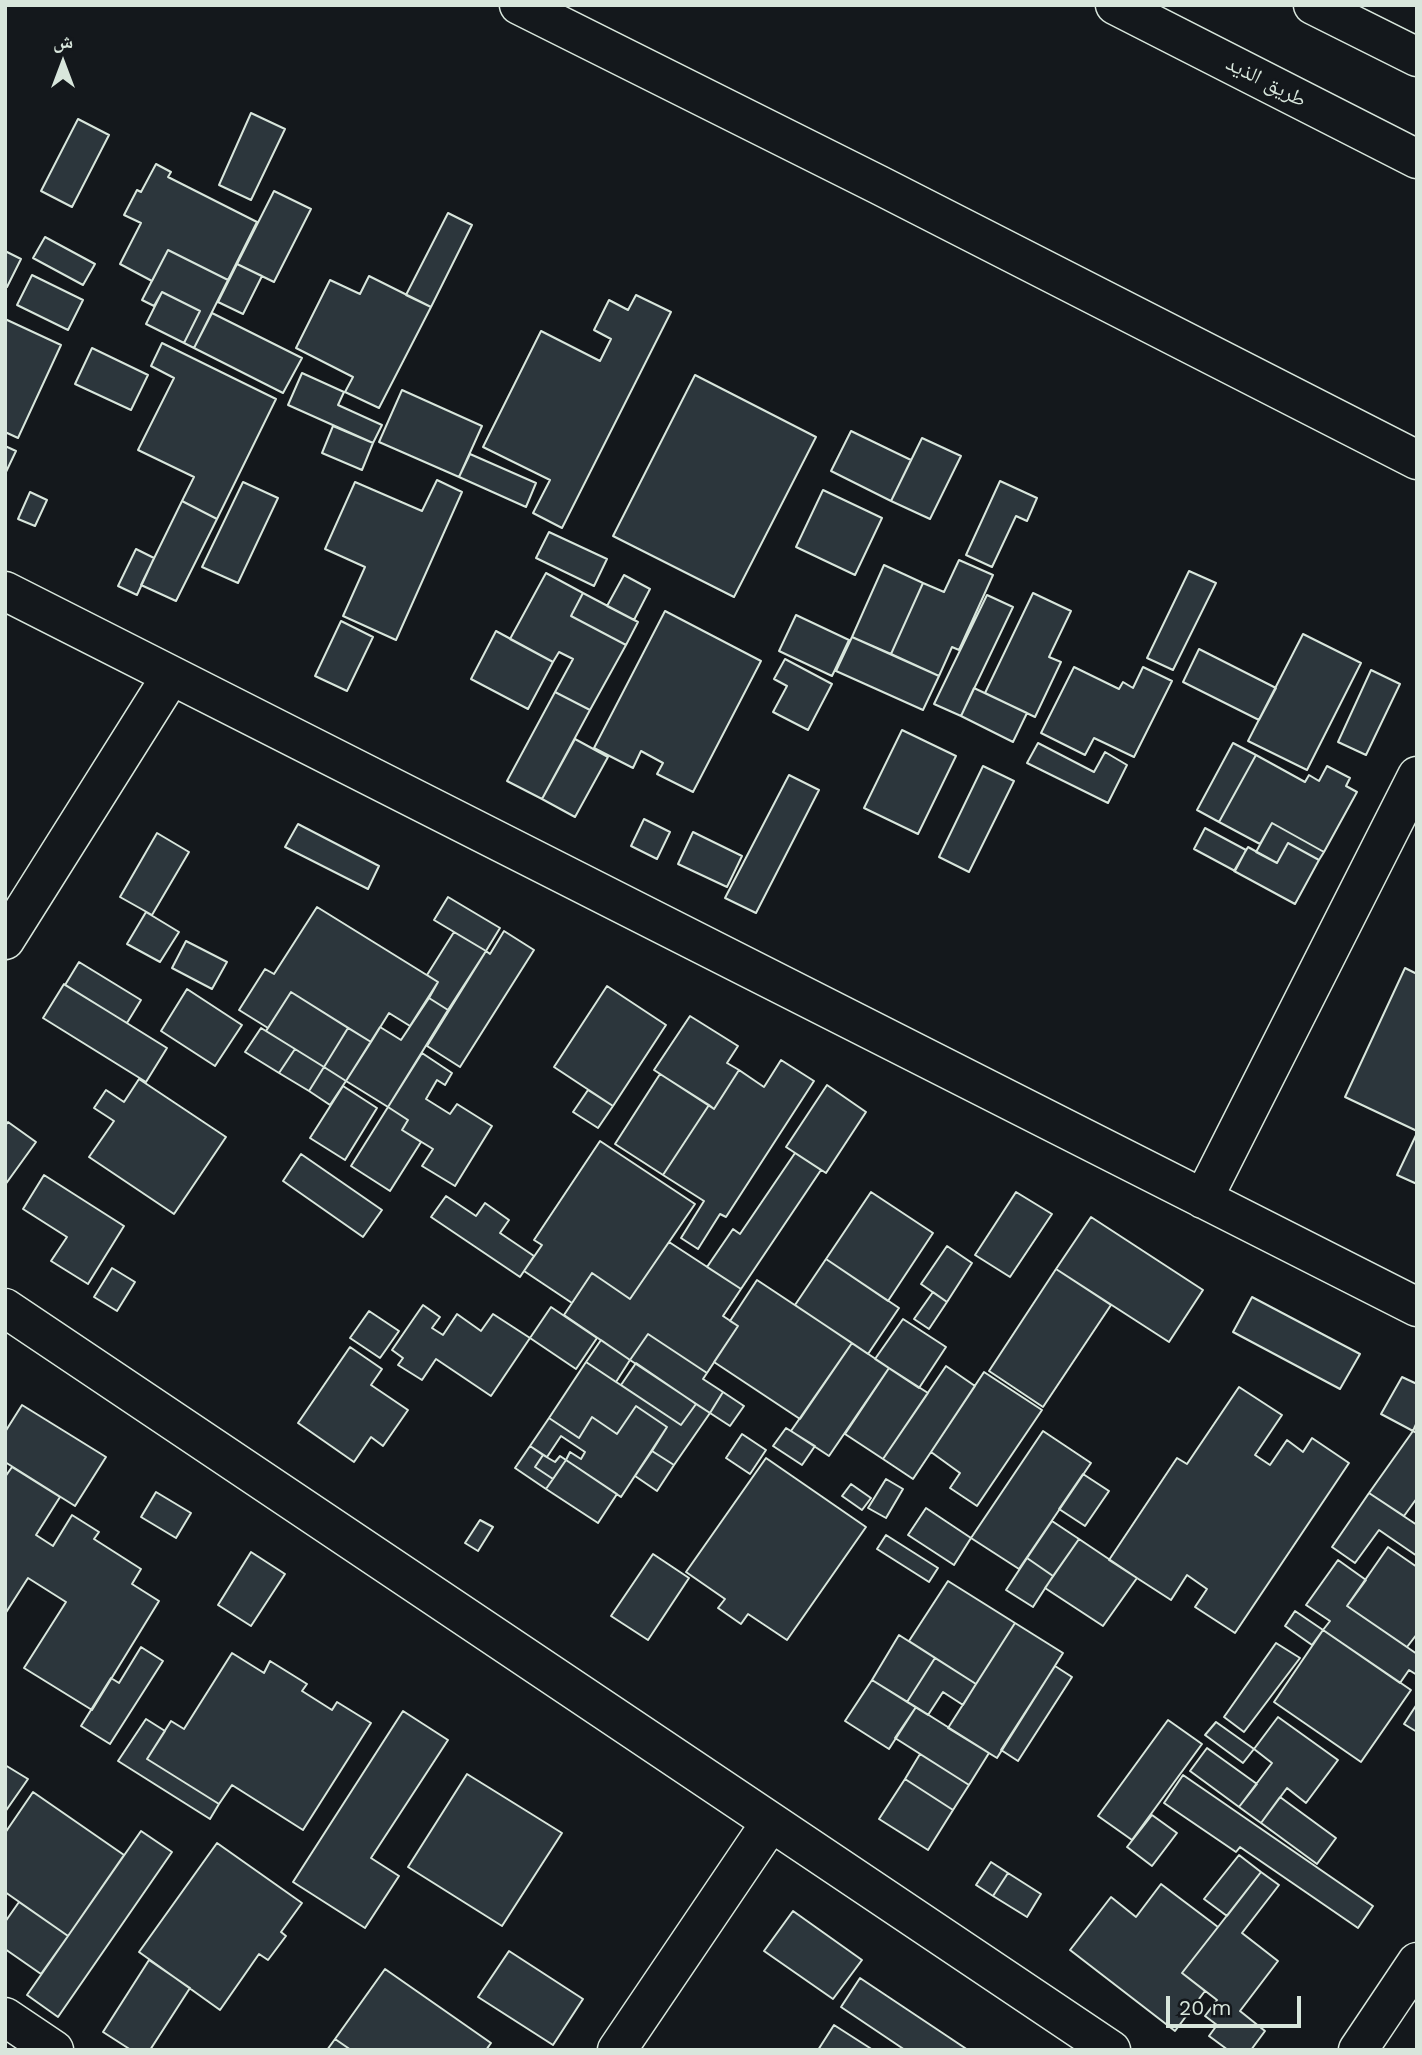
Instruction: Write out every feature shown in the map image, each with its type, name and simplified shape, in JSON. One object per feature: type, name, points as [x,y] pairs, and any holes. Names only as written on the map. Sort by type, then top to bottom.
[{"type":"main road","points":[[519,5],[891,191],[1417,460]]},
{"type":"main road","name":"طريق الذيد","points":[[1115,5],[1417,159]]},
{"type":"main road","points":[[1313,5],[1417,57]]},
{"type":"main road","points":[[5,591],[1417,1307]]},
{"type":"main road","points":[[5,940],[172,676]]},
{"type":"main road","points":[[1203,1199],[1417,776]]},
{"type":"main road","points":[[5,1308],[1111,2050]]},
{"type":"main road","points":[[617,2050],[771,1822]]},
{"type":"main road","points":[[1358,2050],[1417,1962]]},
{"type":"main road","points":[[5,2017],[54,2050]]},
{"type":"building","points":[[251,113],[285,129],[251,200],[219,185]]},
{"type":"building","points":[[78,119],[109,135],[72,207],[41,191]]},
{"type":"building","points":[[156,164],[171,172],[168,177],[257,222],[228,280],[168,250],[152,281],[120,264],[141,223],[124,215],[137,190],[141,192]]},
{"type":"building","points":[[274,191],[311,209],[274,282],[237,264]]},
{"type":"building","points":[[448,213],[472,225],[431,307],[406,295]]},
{"type":"building","points":[[45,237],[95,264],[83,285],[33,258]]},
{"type":"building","points":[[168,250],[228,280],[194,348],[184,343],[200,311],[162,292],[154,306],[142,300]]},
{"type":"building","points":[[5,251],[21,259],[7,287],[5,286]]},
{"type":"building","points":[[237,264],[262,276],[243,314],[218,302]]},
{"type":"building","points":[[32,275],[83,300],[68,330],[17,305]]},
{"type":"building","points":[[369,276],[431,307],[379,408],[345,392],[353,377],[296,348],[330,280],[360,294]]},
{"type":"building","points":[[162,292],[200,311],[184,343],[146,324]]},
{"type":"building","points":[[636,295],[671,312],[562,528],[533,513],[550,480],[483,447],[541,331],[600,361],[611,339],[594,330],[609,300],[628,310]]},
{"type":"building","points":[[212,313],[302,358],[283,393],[194,348]]},
{"type":"building","points":[[5,319],[61,345],[18,438],[5,432]]},
{"type":"building","points":[[162,343],[276,399],[217,519],[182,501],[194,477],[138,450],[174,378],[151,366]]},
{"type":"building","points":[[92,348],[148,375],[131,410],[75,384]]},
{"type":"building","points":[[302,373],[344,392],[338,405],[382,425],[373,443],[288,405]]},
{"type":"building","points":[[695,375],[816,437],[734,597],[613,536]]},
{"type":"building","points":[[402,390],[482,426],[459,477],[379,442]]},
{"type":"building","points":[[333,426],[373,443],[362,470],[322,453]]},
{"type":"building","points":[[851,431],[911,460],[891,501],[831,471]]},
{"type":"building","points":[[922,438],[961,456],[930,519],[891,501]]},
{"type":"building","points":[[5,446],[16,451],[5,474]]},
{"type":"building","points":[[470,454],[536,483],[526,507],[459,477]]},
{"type":"building","points":[[437,480],[462,492],[396,640],[343,616],[365,567],[325,549],[355,482],[422,511]]},
{"type":"building","points":[[1000,481],[1037,498],[1027,521],[1016,516],[992,567],[966,555]]},
{"type":"building","points":[[243,482],[278,498],[238,583],[202,567]]},
{"type":"building","points":[[823,490],[882,518],[855,575],[796,547]]},
{"type":"building","points":[[30,492],[47,500],[35,526],[18,519]]},
{"type":"building","points":[[182,501],[217,519],[176,601],[141,585]]},
{"type":"building","points":[[549,532],[607,559],[594,586],[536,558]]},
{"type":"building","points":[[136,549],[154,558],[137,595],[118,586]]},
{"type":"building","points":[[959,560],[993,575],[959,650],[952,647],[939,676],[891,654],[923,583],[944,592]]},
{"type":"building","points":[[884,565],[923,583],[891,654],[852,637]]},
{"type":"building","points":[[1189,571],[1216,583],[1173,670],[1147,658]]},
{"type":"building","points":[[546,573],[583,593],[571,616],[626,645],[590,710],[555,692],[573,659],[559,652],[553,662],[510,639]]},
{"type":"building","points":[[624,575],[650,589],[634,620],[607,606]]},
{"type":"building","points":[[583,593],[638,622],[626,645],[571,616]]},
{"type":"building","points":[[1033,593],[1071,611],[1049,657],[1061,662],[1035,717],[985,693]]},
{"type":"building","points":[[987,595],[1013,607],[961,716],[934,704]]},
{"type":"building","points":[[665,611],[761,661],[693,792],[657,774],[663,763],[641,751],[633,768],[594,748]]},
{"type":"building","points":[[796,615],[849,640],[832,676],[779,651]]},
{"type":"building","points":[[341,621],[373,637],[347,691],[315,676]]},
{"type":"building","points":[[496,631],[553,662],[528,709],[471,679]]},
{"type":"building","points":[[1303,634],[1361,663],[1307,770],[1248,741]]},
{"type":"building","points":[[852,637],[939,676],[923,710],[836,671]]},
{"type":"building","points":[[1199,649],[1276,688],[1259,720],[1183,682]]},
{"type":"building","points":[[785,659],[832,684],[808,730],[773,712],[787,686],[774,679]]},
{"type":"building","points":[[1074,667],[1119,689],[1123,682],[1133,688],[1143,667],[1172,681],[1134,757],[1094,738],[1085,755],[1041,733]]},
{"type":"building","points":[[1371,670],[1400,684],[1366,755],[1338,742]]},
{"type":"building","points":[[974,688],[1027,713],[1013,742],[961,716]]},
{"type":"building","points":[[555,692],[590,710],[542,799],[507,781]]},
{"type":"building","points":[[902,730],[956,756],[918,834],[864,808]]},
{"type":"building","points":[[575,739],[608,757],[575,817],[542,799]]},
{"type":"building","points":[[1038,743],[1094,772],[1105,752],[1127,765],[1108,803],[1027,763]]},
{"type":"building","points":[[1233,743],[1256,755],[1219,822],[1197,810]]},
{"type":"building","points":[[1256,755],[1305,782],[1309,775],[1319,781],[1327,766],[1350,778],[1346,786],[1357,792],[1324,852],[1272,823],[1260,844],[1219,822]]},
{"type":"building","points":[[983,766],[1014,781],[969,872],[939,857]]},
{"type":"building","points":[[789,775],[819,790],[756,913],[725,898]]},
{"type":"building","points":[[644,819],[670,832],[657,859],[631,846]]},
{"type":"building","points":[[1272,823],[1324,852],[1319,860],[1288,843],[1277,863],[1256,852]]},
{"type":"building","points":[[298,824],[379,866],[368,889],[285,847]]},
{"type":"building","points":[[1205,828],[1246,850],[1235,871],[1194,849]]},
{"type":"building","points":[[693,832],[742,856],[727,887],[678,864]]},
{"type":"building","points":[[157,833],[189,852],[152,915],[120,897]]},
{"type":"building","points":[[1288,843],[1319,860],[1295,904],[1234,871],[1248,847],[1277,863]]},
{"type":"building","points":[[448,897],[500,928],[486,951],[434,920]]},
{"type":"building","points":[[317,907],[438,982],[410,1026],[389,1013],[371,1042],[291,992],[268,1028],[239,1010],[265,969],[274,974]]},
{"type":"building","points":[[146,912],[179,932],[160,962],[127,944]]},
{"type":"building","points":[[504,931],[534,950],[460,1067],[427,1046],[486,951],[490,954]]},
{"type":"building","points":[[454,932],[486,951],[448,1010],[429,998],[438,982],[427,975]]},
{"type":"building","points":[[186,941],[227,962],[212,989],[172,968]]},
{"type":"building","points":[[79,962],[141,1000],[127,1023],[65,985]]},
{"type":"building","points":[[1405,968],[1417,974],[1417,1131],[1345,1097]]},
{"type":"building","points":[[64,984],[167,1048],[146,1082],[43,1018]]},
{"type":"building","points":[[607,986],[666,1025],[613,1106],[554,1067]]},
{"type":"building","points":[[187,989],[242,1025],[215,1066],[161,1031]]},
{"type":"building","points":[[291,992],[348,1028],[324,1067],[266,1031]]},
{"type":"building","points":[[429,998],[448,1010],[388,1107],[346,1081],[380,1027],[401,1040]]},
{"type":"building","points":[[690,1016],[738,1046],[727,1063],[739,1070],[714,1109],[654,1070]]},
{"type":"building","points":[[261,1028],[295,1049],[279,1073],[245,1052]]},
{"type":"building","points":[[348,1028],[371,1042],[346,1081],[324,1067]]},
{"type":"building","points":[[295,1049],[324,1067],[309,1091],[279,1073]]},
{"type":"building","points":[[422,1053],[452,1073],[445,1085],[437,1080],[426,1099],[450,1114],[457,1104],[492,1126],[455,1186],[422,1166],[433,1149],[402,1130],[408,1120],[388,1107]]},
{"type":"building","points":[[781,1060],[814,1081],[726,1217],[720,1214],[698,1249],[681,1238],[704,1201],[663,1175],[709,1105],[714,1109],[739,1070],[764,1087]]},
{"type":"building","points":[[324,1067],[346,1081],[330,1105],[309,1091]]},
{"type":"building","points":[[660,1074],[709,1105],[663,1175],[615,1144]]},
{"type":"building","points":[[139,1079],[226,1137],[174,1214],[89,1157],[114,1121],[94,1108],[106,1090],[124,1102]]},
{"type":"building","points":[[827,1085],[866,1112],[826,1173],[786,1147]]},
{"type":"building","points":[[343,1086],[377,1108],[345,1160],[310,1138]]},
{"type":"building","points":[[588,1090],[613,1106],[598,1128],[573,1112]]},
{"type":"building","points":[[388,1107],[408,1120],[402,1130],[421,1142],[390,1191],[351,1166]]},
{"type":"building","points":[[8,1122],[36,1142],[5,1185],[5,1126]]},
{"type":"building","points":[[1417,1133],[1417,1184],[1397,1175]]},
{"type":"building","points":[[600,1141],[695,1204],[630,1299],[592,1273],[572,1303],[524,1271],[542,1245],[534,1240]]},
{"type":"building","points":[[795,1153],[821,1170],[741,1289],[707,1267],[733,1229],[740,1234]]},
{"type":"building","points":[[301,1154],[382,1210],[363,1237],[283,1181]]},
{"type":"building","points":[[44,1175],[124,1226],[88,1284],[51,1261],[67,1237],[23,1209]]},
{"type":"building","points":[[871,1192],[933,1233],[888,1301],[826,1259]]},
{"type":"building","points":[[1016,1192],[1052,1214],[1010,1277],[975,1255]]},
{"type":"building","points":[[446,1196],[476,1216],[485,1203],[509,1220],[500,1233],[534,1256],[520,1277],[431,1217]]},
{"type":"building","points":[[1091,1217],[1203,1290],[1169,1342],[1056,1269]]},
{"type":"building","points":[[669,1242],[741,1289],[723,1316],[738,1326],[707,1373],[648,1334],[630,1360],[564,1315],[592,1273],[630,1299]]},
{"type":"building","points":[[947,1246],[972,1263],[947,1302],[921,1284]]},
{"type":"building","points":[[826,1259],[899,1308],[868,1354],[795,1305]]},
{"type":"building","points":[[112,1268],[135,1282],[117,1311],[94,1297]]},
{"type":"building","points":[[1056,1269],[1111,1305],[1043,1407],[989,1371]]},
{"type":"building","points":[[757,1280],[852,1343],[800,1419],[714,1362],[738,1326],[730,1321]]},
{"type":"building","points":[[933,1292],[947,1302],[929,1329],[914,1319]]},
{"type":"building","points":[[1252,1297],[1360,1354],[1340,1389],[1233,1332]]},
{"type":"building","points":[[423,1305],[440,1317],[432,1328],[443,1335],[457,1314],[481,1331],[493,1314],[530,1338],[491,1396],[436,1359],[422,1380],[398,1365],[403,1358],[392,1350]]},
{"type":"building","points":[[551,1307],[597,1338],[576,1369],[530,1338]]},
{"type":"building","points":[[369,1311],[399,1331],[380,1358],[350,1338]]},
{"type":"building","points":[[903,1319],[946,1347],[919,1388],[875,1359]]},
{"type":"building","points":[[648,1334],[707,1373],[703,1379],[723,1392],[710,1413],[630,1360]]},
{"type":"building","points":[[601,1340],[630,1360],[616,1382],[586,1362]]},
{"type":"building","points":[[852,1343],[889,1368],[829,1456],[791,1431]]},
{"type":"building","points":[[350,1347],[382,1369],[371,1385],[408,1410],[383,1446],[371,1437],[354,1462],[298,1423]]},
{"type":"building","points":[[586,1362],[681,1425],[696,1404],[710,1413],[674,1465],[652,1451],[667,1427],[636,1406],[617,1434],[592,1417],[579,1438],[549,1418]]},
{"type":"building","points":[[636,1363],[696,1404],[681,1425],[621,1385]]},
{"type":"building","points":[[946,1366],[975,1386],[913,1479],[883,1459]]},
{"type":"building","points":[[889,1368],[928,1393],[883,1459],[845,1434]]},
{"type":"building","points":[[984,1372],[1042,1410],[977,1506],[950,1488],[960,1473],[931,1452]]},
{"type":"building","points":[[1402,1377],[1417,1384],[1417,1422],[1413,1431],[1381,1414]]},
{"type":"building","points":[[1239,1387],[1282,1415],[1255,1455],[1270,1465],[1287,1440],[1303,1452],[1312,1438],[1349,1463],[1235,1633],[1195,1607],[1207,1589],[1187,1575],[1171,1600],[1109,1560],[1177,1458],[1187,1464]]},
{"type":"building","points":[[723,1392],[744,1406],[730,1426],[710,1413]]},
{"type":"building","points":[[22,1405],[106,1457],[75,1506],[5,1462],[5,1432]]},
{"type":"building","points":[[636,1406],[667,1427],[621,1497],[566,1460],[570,1452],[581,1459],[585,1452],[561,1436],[547,1457],[530,1446],[549,1418],[579,1438],[592,1417],[617,1434]]},
{"type":"building","points":[[786,1428],[815,1446],[802,1465],[773,1446]]},
{"type":"building","points":[[1043,1431],[1091,1463],[1019,1569],[971,1538]]},
{"type":"building","points":[[1413,1431],[1417,1433],[1417,1498],[1404,1516],[1369,1493]]},
{"type":"building","points":[[742,1434],[766,1450],[750,1474],[726,1458]]},
{"type":"building","points":[[530,1446],[543,1455],[535,1467],[553,1479],[546,1489],[515,1468]]},
{"type":"building","points":[[652,1451],[674,1465],[657,1491],[635,1476]]},
{"type":"building","points":[[543,1455],[555,1462],[560,1456],[566,1460],[553,1479],[535,1467]]},
{"type":"building","points":[[766,1458],[866,1527],[787,1640],[748,1614],[741,1624],[718,1608],[725,1599],[686,1572]]},
{"type":"building","points":[[566,1460],[617,1494],[598,1523],[546,1489]]},
{"type":"building","points":[[12,1467],[60,1497],[36,1535],[53,1546],[72,1515],[99,1532],[94,1539],[141,1569],[132,1584],[159,1601],[92,1710],[24,1668],[66,1602],[28,1578],[5,1614],[5,1477]]},
{"type":"building","points":[[1083,1474],[1109,1491],[1085,1526],[1059,1509]]},
{"type":"building","points":[[886,1479],[903,1489],[886,1518],[868,1508]]},
{"type":"building","points":[[851,1484],[871,1498],[862,1510],[842,1496]]},
{"type":"building","points":[[156,1492],[191,1513],[176,1538],[141,1517]]},
{"type":"building","points":[[1369,1493],[1417,1525],[1417,1556],[1379,1530],[1355,1563],[1332,1547]]},
{"type":"building","points":[[926,1508],[971,1538],[954,1565],[908,1535]]},
{"type":"building","points":[[480,1520],[493,1527],[478,1551],[465,1543]]},
{"type":"building","points":[[1052,1521],[1079,1539],[1053,1576],[1027,1558]]},
{"type":"building","points":[[886,1535],[938,1568],[929,1582],[877,1549]]},
{"type":"building","points":[[1079,1539],[1137,1578],[1103,1626],[1045,1588]]},
{"type":"building","points":[[1388,1547],[1417,1567],[1417,1634],[1407,1647],[1347,1606]]},
{"type":"building","points":[[251,1552],[285,1574],[251,1626],[218,1605]]},
{"type":"building","points":[[653,1554],[689,1578],[648,1640],[611,1616]]},
{"type":"building","points":[[1027,1558],[1053,1576],[1033,1607],[1006,1590]]},
{"type":"building","points":[[1338,1560],[1366,1580],[1347,1606],[1417,1654],[1417,1675],[1409,1670],[1400,1683],[1323,1630],[1330,1621],[1306,1605]]},
{"type":"building","points":[[948,1581],[1015,1623],[976,1684],[909,1641]]},
{"type":"building","points":[[1295,1611],[1323,1630],[1312,1645],[1285,1626]]},
{"type":"building","points":[[1015,1623],[1063,1653],[997,1758],[948,1728]]},
{"type":"building","points":[[1323,1630],[1411,1690],[1361,1762],[1274,1702]]},
{"type":"building","points":[[899,1635],[935,1658],[907,1702],[872,1680]]},
{"type":"building","points":[[1276,1643],[1300,1658],[1244,1732],[1224,1717]]},
{"type":"building","points":[[141,1647],[163,1661],[110,1744],[81,1726],[111,1678],[119,1683]]},
{"type":"building","points":[[232,1653],[264,1673],[270,1661],[307,1684],[302,1691],[332,1710],[337,1702],[371,1723],[303,1830],[232,1785],[219,1804],[147,1759],[171,1721],[184,1729]]},
{"type":"building","points":[[935,1658],[976,1684],[963,1705],[943,1692],[928,1715],[907,1702]]},
{"type":"building","points":[[1055,1666],[1072,1677],[1018,1761],[1001,1750]]},
{"type":"building","points":[[872,1680],[916,1707],[889,1749],[845,1721]]},
{"type":"building","points":[[1417,1704],[1417,1732],[1404,1724]]},
{"type":"building","points":[[916,1707],[989,1753],[969,1785],[895,1738]]},
{"type":"building","points":[[403,1711],[448,1740],[371,1858],[399,1876],[365,1928],[293,1882]]},
{"type":"building","points":[[1278,1717],[1338,1760],[1306,1803],[1287,1788],[1261,1823],[1239,1807],[1272,1763],[1254,1749]]},
{"type":"building","points":[[146,1719],[165,1731],[147,1759],[219,1804],[210,1819],[118,1761]]},
{"type":"building","points":[[1168,1720],[1202,1744],[1132,1840],[1098,1816]]},
{"type":"building","points":[[1216,1722],[1254,1749],[1243,1763],[1205,1735]]},
{"type":"building","points":[[1207,1748],[1257,1784],[1239,1807],[1190,1771]]},
{"type":"building","points":[[920,1754],[969,1785],[953,1810],[905,1779]]},
{"type":"building","points":[[5,1765],[28,1779],[5,1812]]},
{"type":"building","points":[[467,1774],[562,1833],[502,1926],[408,1867]]},
{"type":"building","points":[[1183,1775],[1373,1906],[1358,1928],[1240,1847],[1236,1852],[1164,1803]]},
{"type":"building","points":[[905,1779],[953,1810],[928,1850],[879,1819]]},
{"type":"building","points":[[33,1792],[124,1855],[68,1936],[5,1892],[5,1833]]},
{"type":"building","points":[[1280,1797],[1336,1838],[1317,1864],[1261,1823]]},
{"type":"building","points":[[1152,1815],[1177,1833],[1152,1866],[1127,1847]]},
{"type":"building","points":[[141,1831],[172,1852],[58,2017],[27,1995]]},
{"type":"building","points":[[217,1843],[302,1903],[281,1932],[286,1936],[268,1960],[259,1954],[220,2010],[139,1952]]},
{"type":"building","points":[[1239,1855],[1261,1872],[1227,1916],[1204,1899]]},
{"type":"building","points":[[991,1862],[1008,1873],[993,1896],[976,1885]]},
{"type":"building","points":[[1261,1872],[1279,1885],[1242,1933],[1278,1961],[1240,2011],[1265,2031],[1251,2050],[1228,2050],[1209,2036],[1217,2025],[1205,2016],[1217,2000],[1182,1973]]},
{"type":"building","points":[[1008,1873],[1041,1894],[1027,1917],[993,1896]]},
{"type":"building","points":[[1161,1884],[1218,1927],[1182,1973],[1205,1991],[1175,2031],[1070,1950],[1111,1897],[1136,1917]]},
{"type":"building","points":[[19,1902],[68,1936],[41,1974],[5,1949],[5,1922]]},
{"type":"building","points":[[793,1911],[862,1960],[833,1999],[764,1951]]},
{"type":"building","points":[[509,1951],[583,1999],[553,2045],[478,1997]]},
{"type":"building","points":[[149,1960],[190,1988],[150,2050],[131,2050],[103,2032]]},
{"type":"building","points":[[385,1969],[491,2043],[486,2050],[351,2050],[335,2039]]},
{"type":"building","points":[[860,1978],[968,2050],[905,2050],[841,2007]]},
{"type":"building","points":[[834,2025],[873,2050],[818,2050]]},
{"type":"building","points":[[335,2039],[351,2050],[327,2050]]}]
